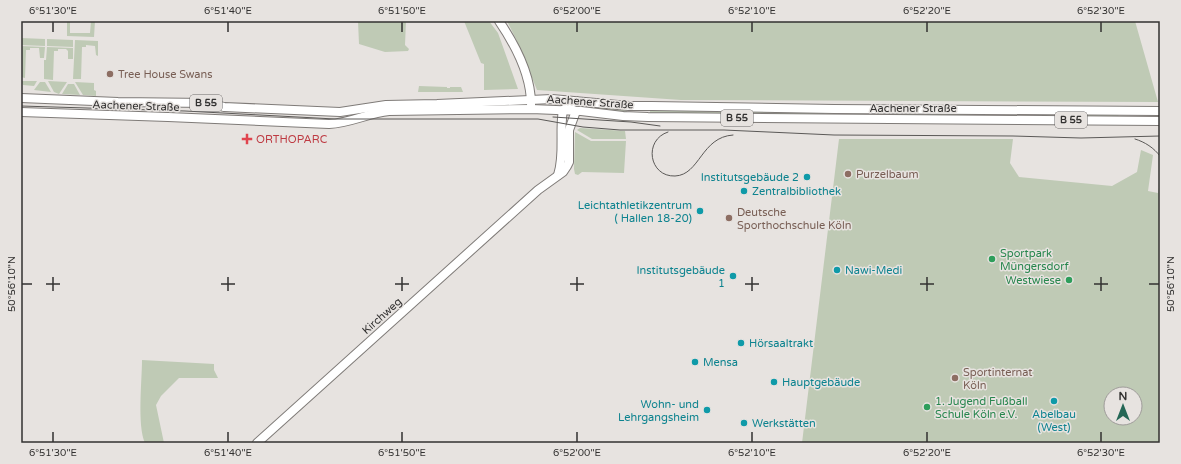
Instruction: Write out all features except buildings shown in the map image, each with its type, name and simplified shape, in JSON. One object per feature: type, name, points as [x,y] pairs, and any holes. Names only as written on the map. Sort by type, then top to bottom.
[{"type":"main road","points":[[499,21],[512,42],[523,67],[529,84],[531,109]]},
{"type":"main road","name":"Aachener Straße","points":[[21,98],[118,102],[208,103],[224,107],[340,112],[350,112],[368,107],[386,105],[552,99],[629,106],[1160,111]]},
{"type":"main road","name":"Kirchweg","points":[[258,443],[538,190],[565,170],[569,162],[569,130],[562,110],[552,99]]},
{"type":"main road","points":[[558,175],[561,165],[562,150],[562,110],[576,101]]},
{"type":"main road","points":[[168,117],[173,115],[176,111],[174,102]]},
{"type":"main road","name":"Aachener Straße","points":[[21,112],[329,124],[349,122],[380,112],[389,111],[531,109],[648,117],[1160,121]]},
{"type":"main road","name":"Kirchweg","points":[[569,130],[576,111]]},
{"type":"green space","points":[[67,21],[70,21],[70,33],[90,33],[91,21],[95,21],[94,37],[67,36]]},
{"type":"green space","points":[[358,21],[406,21],[405,45],[409,49],[408,51],[385,52],[359,44]]},
{"type":"green space","points":[[464,21],[489,21],[498,33],[518,89],[484,90],[484,64],[481,63]]},
{"type":"green space","points":[[507,21],[1135,21],[1158,102],[681,100],[537,90]]},
{"type":"green space","points":[[21,38],[45,39],[45,46],[21,45]]},
{"type":"green space","points":[[47,39],[73,40],[73,47],[47,46]]},
{"type":"green space","points":[[75,40],[98,41],[98,56],[96,55],[95,46],[86,45],[86,47],[82,47],[81,79],[73,79]]},
{"type":"green space","points":[[21,46],[45,47],[44,58],[40,58],[39,48],[30,48],[30,50],[26,50],[25,78],[21,77]]},
{"type":"green space","points":[[47,47],[73,48],[73,59],[68,59],[68,51],[66,49],[58,49],[58,51],[54,51],[53,80],[44,79],[44,60],[46,60]]},
{"type":"green space","points":[[21,81],[37,81],[34,86],[23,85]]},
{"type":"green space","points":[[48,81],[67,82],[59,94],[54,92]]},
{"type":"green space","points":[[40,82],[45,82],[51,92],[34,90]]},
{"type":"green space","points":[[75,82],[94,83],[96,96],[83,95]]},
{"type":"green space","points":[[68,84],[74,84],[80,95],[62,94]]},
{"type":"green space","points":[[419,86],[447,88],[461,87],[463,92],[418,92]]},
{"type":"green space","points":[[584,106],[623,110],[627,111],[627,113],[584,108]]},
{"type":"green space","points":[[650,110],[824,112],[824,115],[650,114]]},
{"type":"green space","points":[[840,111],[1007,112],[1007,116],[840,115]]},
{"type":"green space","points":[[1081,113],[1119,114],[1118,117],[1038,116],[1066,116]]},
{"type":"green space","points":[[580,128],[625,131],[626,139],[592,139],[577,130]]},
{"type":"green space","points":[[575,132],[591,141],[626,141],[624,173],[582,172],[578,175],[575,174]]},
{"type":"green space","name":"Sportpark Müngersdorf","points":[[839,139],[1013,139],[1010,163],[1019,177],[1112,186],[1137,172],[1141,150],[1153,155],[1148,191],[1158,193],[1160,182],[1160,443],[802,443]]},
{"type":"green space","points":[[142,360],[214,364],[214,370],[218,378],[179,378],[161,396],[156,405],[164,443],[145,443],[141,425],[140,403]]},
{"type":"tram line","points":[[21,106],[185,111],[335,119],[538,119],[583,127],[620,130],[724,130],[834,135],[1081,138],[1160,136]]},
{"type":"tram line","points":[[553,117],[631,122],[660,126]]},
{"type":"tram line","points":[[668,132],[660,136],[655,142],[652,150],[652,157],[659,171],[666,175],[675,176],[683,174],[690,169],[714,142],[722,137],[733,135]]},
{"type":"tram line","points":[[1135,139],[1155,150],[1160,156]]},
{"type":"place","name":"Tree House Swans","points":[[110,74]]},
{"type":"place","name":"ORTHOPARC","points":[[247,139]]},
{"type":"place","name":"Purzelbaum","points":[[848,174]]},
{"type":"place","name":"Institutsgebäude 2","points":[[807,177]]},
{"type":"place","name":"Zentralbibliothek","points":[[744,191]]},
{"type":"place","name":"Leichtathletikzentrum ( Hallen 18-20)","points":[[700,211]]},
{"type":"place","name":"Deutsche Sporthochschule Köln","points":[[729,218]]},
{"type":"place","name":"Sportpark Müngersdorf","points":[[992,259]]},
{"type":"place","name":"Nawi-Medi","points":[[837,270]]},
{"type":"place","name":"Institutsgebäude 1","points":[[733,276]]},
{"type":"place","name":"Westwiese","points":[[1069,280]]},
{"type":"place","name":"Hörsaaltrakt","points":[[741,343]]},
{"type":"place","name":"Mensa","points":[[695,362]]},
{"type":"place","name":"Sportinternat Köln","points":[[955,378]]},
{"type":"place","name":"Hauptgebäude","points":[[774,382]]},
{"type":"place","name":"Abelbau (West)","points":[[1054,401]]},
{"type":"place","name":"1. Jugend Fußball Schule Köln e.V.","points":[[927,407]]},
{"type":"place","name":"Wohn- und Lehrgangsheim","points":[[707,410]]},
{"type":"place","name":"Werkstätten","points":[[744,423]]}]
